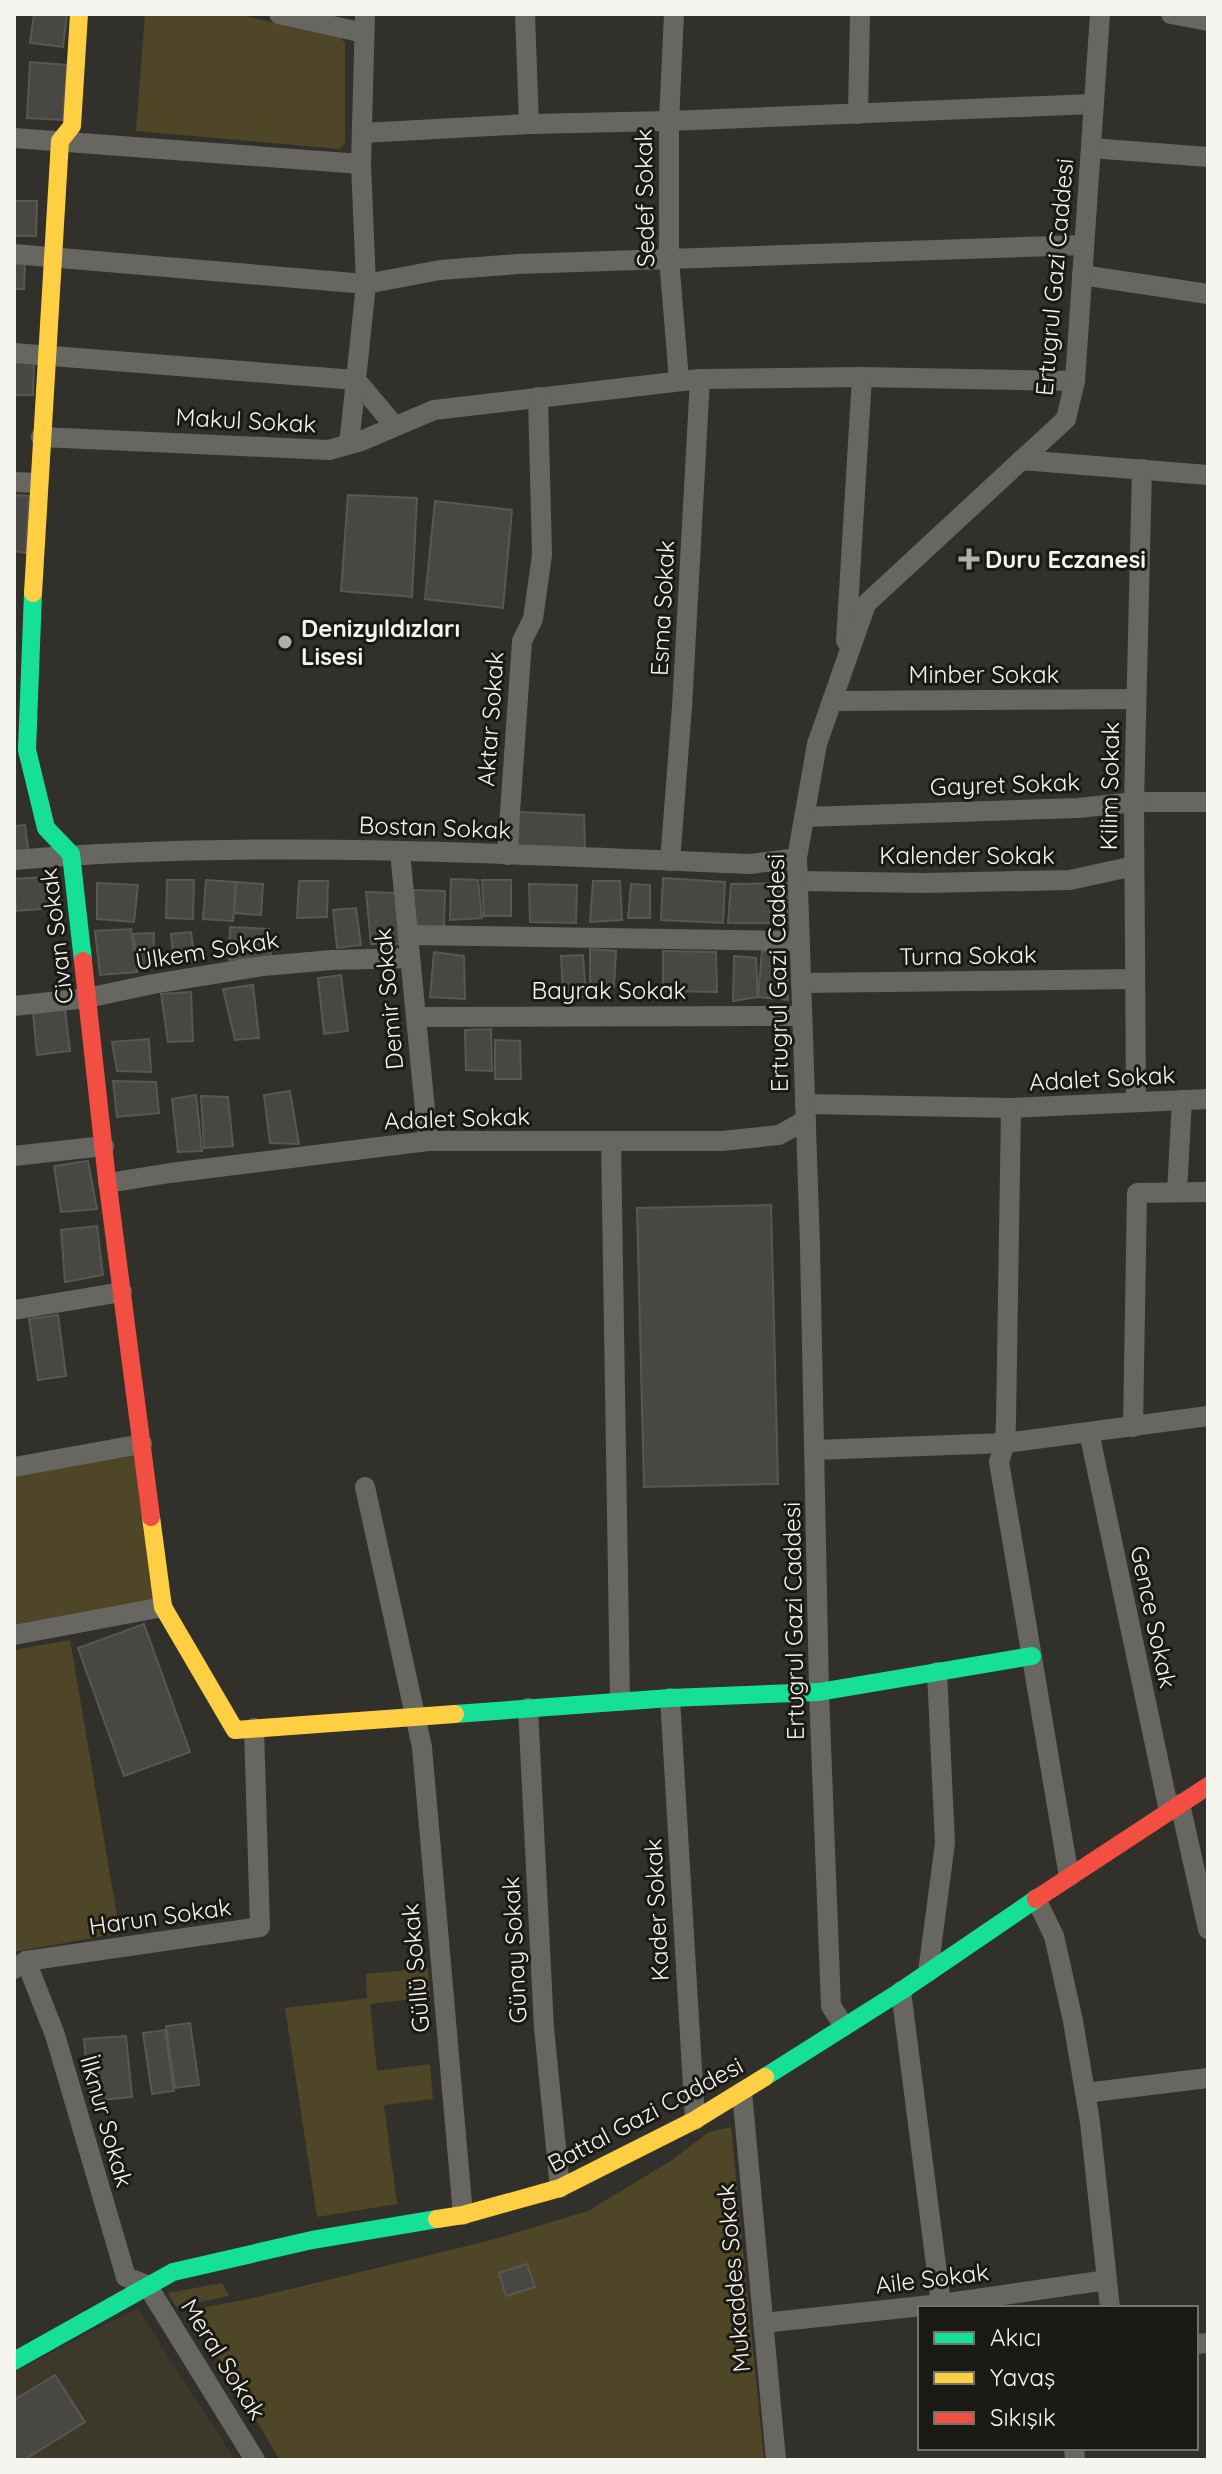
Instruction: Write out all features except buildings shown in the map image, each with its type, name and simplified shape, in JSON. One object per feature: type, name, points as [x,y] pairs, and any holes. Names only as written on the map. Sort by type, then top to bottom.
[{"type":"street","name":"Civan Sokak","points":[[79,14],[72,126],[60,141],[38,483],[23,630],[20,750],[46,828],[71,854],[108,1183],[163,1607],[235,1730],[254,1728]]},
{"type":"street","points":[[279,14],[364,23],[361,164],[366,284],[349,444]]},
{"type":"street","points":[[525,14],[529,124]]},
{"type":"street","name":"Sedef Sokak","points":[[674,14],[669,121],[669,259],[679,380]]},
{"type":"street","points":[[858,114],[860,14]]},
{"type":"street","name":"Ertugrul Gazi Caddesi","points":[[844,2026],[831,2006],[819,1692],[797,858],[817,744],[866,604],[1066,419],[1075,381],[1100,14]]},
{"type":"street","points":[[1171,14],[1208,21]]},
{"type":"street","points":[[362,133],[1094,104]]},
{"type":"street","points":[[14,138],[361,164]]},
{"type":"street","points":[[1091,148],[1208,157]]},
{"type":"street","points":[[14,254],[366,284],[471,267],[1084,245]]},
{"type":"street","points":[[1082,275],[1208,294]]},
{"type":"street","points":[[14,353],[356,380],[394,425]]},
{"type":"street","points":[[679,380],[862,377],[1075,381]]},
{"type":"street","points":[[844,667],[862,377]]},
{"type":"street","name":"Esma Sokak","points":[[670,861],[682,707],[700,379]]},
{"type":"street","name":"Makul Sokak","points":[[41,437],[329,450],[434,410],[679,380]]},
{"type":"street","name":"Aktar Sokak","points":[[507,855],[522,641],[533,619],[542,555],[538,397]]},
{"type":"street","points":[[1021,460],[1208,475]]},
{"type":"street","name":"Kilim Sokak","points":[[1136,1102],[1134,802],[1142,469]]},
{"type":"street","points":[[14,482],[38,483]]},
{"type":"street","name":"Minber Sokak","points":[[832,701],[1136,699]]},
{"type":"street","name":"Gayret Sokak","points":[[804,817],[1078,808],[1134,802],[1208,802]]},
{"type":"street","name":"Bostan Sokak","points":[[71,854],[330,849],[750,864],[797,858]]},
{"type":"street","name":"Demir Sokak","points":[[400,852],[428,1141]]},
{"type":"street","points":[[14,860],[71,854]]},
{"type":"street","name":"Kalender Sokak","points":[[798,881],[926,883],[1070,880],[1134,866]]},
{"type":"street","points":[[408,935],[800,941]]},
{"type":"street","name":"Ülkem Sokak","points":[[14,1006],[87,998],[263,966],[410,958]]},
{"type":"street","name":"Turna Sokak","points":[[801,983],[1135,979]]},
{"type":"street","name":"Bayrak Sokak","points":[[416,1017],[802,1016]]},
{"type":"street","name":"Adalet Sokak","points":[[108,1183],[428,1141],[722,1141],[779,1135],[806,1112],[1011,1108],[1208,1099]]},
{"type":"street","points":[[1177,1192],[1182,1100]]},
{"type":"street","points":[[1011,1108],[1005,1443],[999,1462],[1069,1877]]},
{"type":"street","points":[[611,1141],[620,1701]]},
{"type":"street","points":[[14,1156],[104,1146]]},
{"type":"street","points":[[1133,1427],[1137,1193],[1208,1192]]},
{"type":"street","points":[[14,1310],[122,1292]]},
{"type":"street","points":[[815,1450],[1005,1443],[1208,1416]]},
{"type":"street","name":"Gence Sokak","points":[[1089,1432],[1174,1808],[1208,1929]]},
{"type":"street","points":[[14,1467],[142,1444]]},
{"type":"street","name":"Güllü Sokak","points":[[365,1487],[422,1747],[463,2215]]},
{"type":"street","points":[[14,1635],[163,1607]]},
{"type":"street","points":[[254,1728],[620,1701],[819,1692],[1032,1656]]},
{"type":"street","points":[[928,1972],[945,1843],[937,1672]]},
{"type":"street","name":"Kader Sokak","points":[[670,1698],[695,2120]]},
{"type":"street","name":"Günay Sokak","points":[[528,1708],[544,2028],[560,2188]]},
{"type":"street","name":"Harun Sokak","points":[[20,1965],[260,1927],[254,1728]]},
{"type":"street","name":"Battal Gazi Caddesi","points":[[14,2361],[173,2272],[312,2240],[463,2215],[560,2188],[695,2120],[742,2092],[901,1991],[1208,1786]]},
{"type":"street","points":[[1036,1899],[1054,1936],[1085,2093],[1110,2306]]},
{"type":"street","name":"İlknur Sokak","points":[[20,1965],[55,2035],[126,2277],[147,2285]]},
{"type":"street","points":[[901,1991],[941,2304]]},
{"type":"street","points":[[1085,2093],[1208,2078]]},
{"type":"street","name":"Mukaddes Sokak","points":[[742,2092],[776,2460]]},
{"type":"street","name":"Aile Sokak","points":[[922,2306],[1107,2280]]},
{"type":"street","name":"Meral Sokak","points":[[147,2285],[255,2460]]},
{"type":"street","name":"Aile Sokak","points":[[763,2323],[918,2306]]},
{"type":"shaded area","points":[[145,14],[235,14],[340,37],[345,43],[345,143],[340,149],[136,131]]},
{"type":"shaded area","points":[[135,1456],[160,1600],[14,1626],[14,1475]]},
{"type":"shaded area","points":[[70,1640],[120,1933],[14,1952],[14,1650]]},
{"type":"shaded area","points":[[428,1968],[430,1997],[370,2004],[377,2071],[430,2064],[433,2099],[384,2105],[397,2204],[317,2217],[285,2008],[367,1998],[366,1974]]},
{"type":"shaded area","points":[[731,2127],[764,2460],[280,2460],[190,2310],[258,2297],[491,2240],[588,2211],[669,2162],[709,2132]]},
{"type":"shaded area","points":[[222,2283],[229,2296],[176,2307],[168,2293]]},
{"type":"shaded area","points":[[137,2308],[235,2460],[14,2460],[14,2372]]},
{"type":"traffic: fast","points":[[33,593],[27,750],[46,828],[71,854],[83,961]]},
{"type":"traffic: fast","points":[[455,1714],[670,1698],[819,1692],[1032,1656]]},
{"type":"traffic: fast","points":[[765,2077],[901,1991],[1036,1899]]},
{"type":"traffic: fast","points":[[14,2361],[173,2272],[312,2240],[437,2219]]},
{"type":"traffic: slow","points":[[33,593],[60,141],[72,126],[79,14]]},
{"type":"traffic: slow","points":[[151,1517],[163,1607],[235,1730],[455,1714]]},
{"type":"traffic: slow","points":[[437,2219],[463,2215],[560,2188],[695,2120],[765,2077]]},
{"type":"traffic: jam","points":[[83,961],[106,1171],[151,1517]]},
{"type":"traffic: jam","points":[[1036,1899],[1208,1786]]},
{"type":"place","name":"Duru Eczanesi","points":[[969,559]]},
{"type":"place","name":"Denizyıldızları Lisesi","points":[[285,642]]}]
